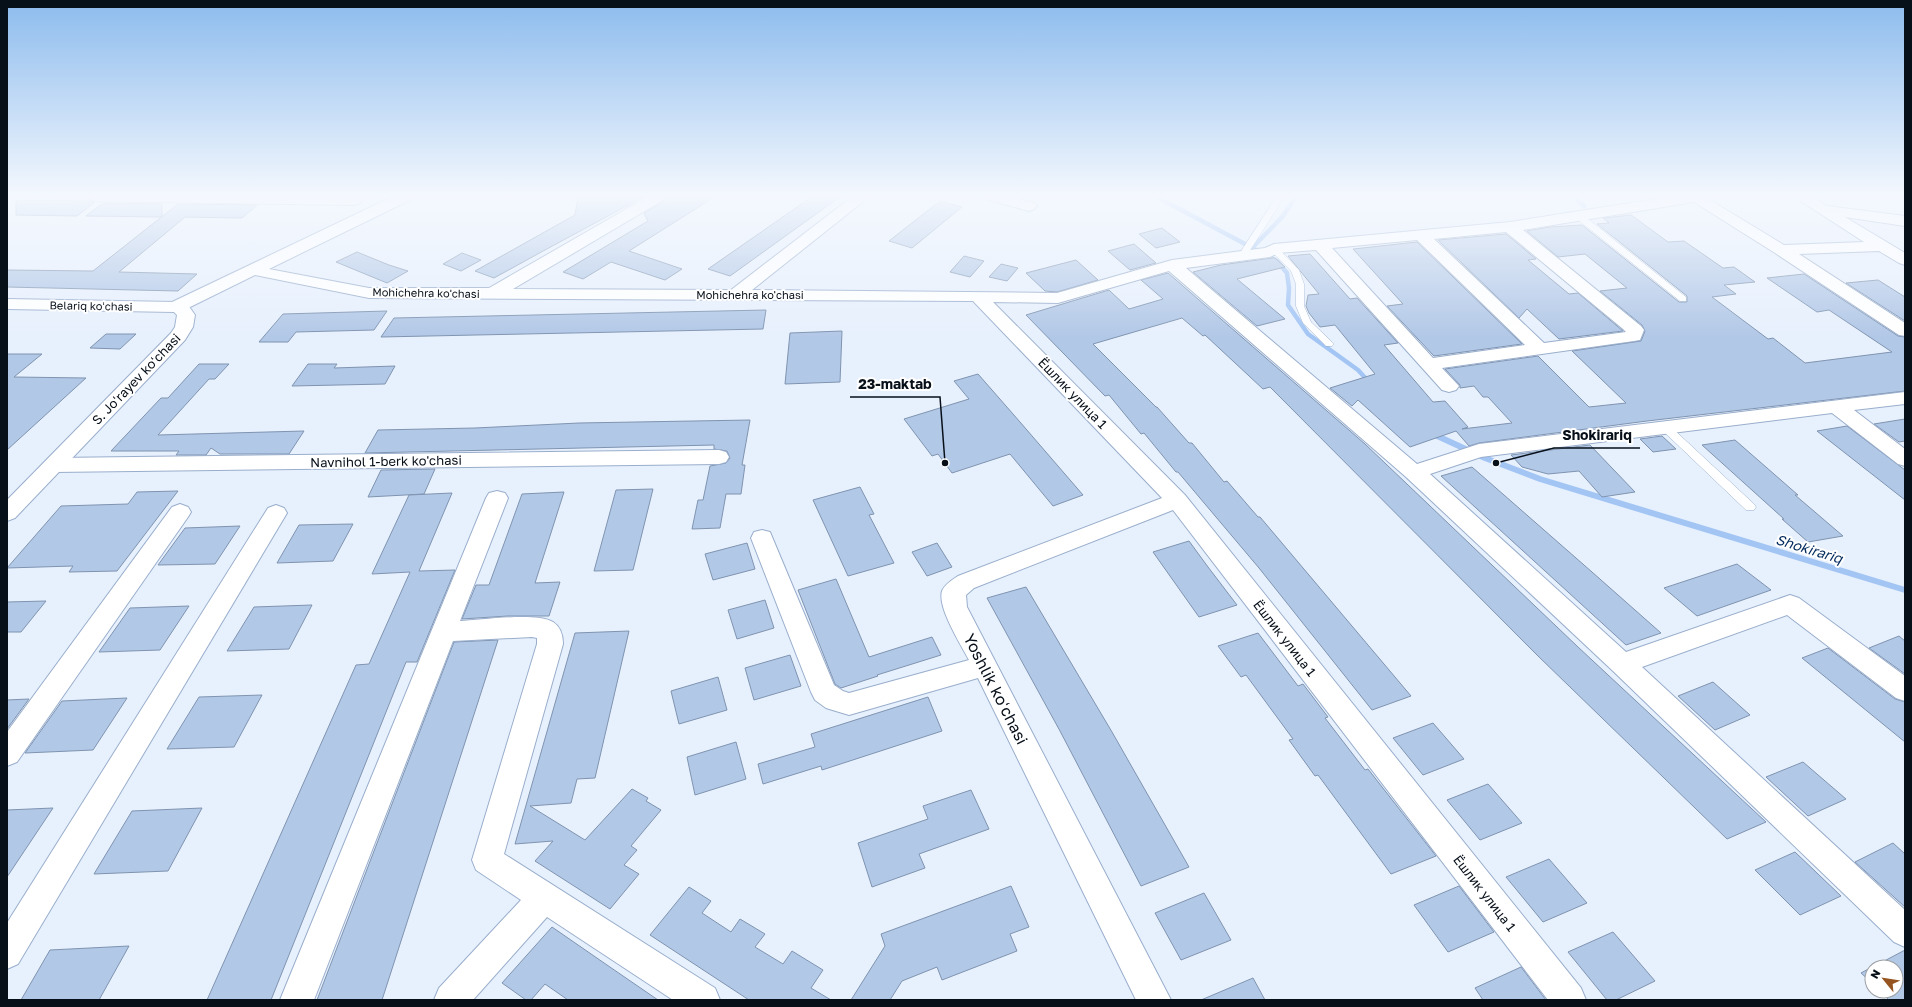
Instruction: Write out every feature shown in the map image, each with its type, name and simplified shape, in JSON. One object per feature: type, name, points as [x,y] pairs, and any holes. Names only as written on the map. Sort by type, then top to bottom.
[{"type":"street","points":[[176,307],[310,243]]},
{"type":"street","points":[[492,294],[579,243]]},
{"type":"street","points":[[736,294],[802,243]]},
{"type":"street","name":"Mohichehra ko'chasi","points":[[254,270],[282,277],[369,293],[736,294],[1058,298],[1172,265],[1272,250],[1340,243]]},
{"type":"street","points":[[1429,243],[1540,349]]},
{"type":"street","points":[[1428,364],[1634,336],[1635,330],[1529,243]]},
{"type":"street","points":[[1771,243],[1905,331]]},
{"type":"street","points":[[1877,243],[1905,260]]},
{"type":"street","points":[[1320,245],[1448,386]]},
{"type":"street","points":[[1781,250],[1882,246]]},
{"type":"street","points":[[1172,265],[1414,472],[1622,664],[1905,931]]},
{"type":"street","name":"Ёшлик улица 1","points":[[978,296],[1177,500],[1569,1000]]},
{"type":"street","points":[[997,316],[1058,298]]},
{"type":"street","name":"Belariq koʻchasi","points":[[7,304],[176,307]]},
{"type":"street","name":"S. Joʻrayev koʻchasi","points":[[7,513],[179,336],[184,327],[186,315],[182,309],[176,307]]},
{"type":"street","points":[[1414,472],[1479,451],[1562,439],[1666,428],[1905,398]]},
{"type":"street","points":[[1835,406],[1905,460]]},
{"type":"street","name":"Navnihol 1-berk ko'chasi","points":[[54,465],[718,457]]},
{"type":"street","points":[[297,1000],[497,498]]},
{"type":"street","name":"Yoshlik koʻchasi","points":[[1154,1000],[955,607],[954,592],[966,582],[1177,500]]},
{"type":"street","points":[[7,754],[180,512]]},
{"type":"street","points":[[7,953],[276,513]]},
{"type":"street","points":[[762,538],[824,692],[835,700],[849,704],[985,666]]},
{"type":"street","points":[[1622,664],[1790,604],[1905,690]]},
{"type":"street","points":[[444,632],[532,627],[544,629],[550,635],[550,644],[487,860],[704,1000]]},
{"type":"street","points":[[451,1000],[544,897]]},
{"type":"lane","points":[[1242,255],[1250,243]]},
{"type":"lane","points":[[1613,243],[1683,299]]},
{"type":"lane","points":[[1272,250],[1295,270],[1300,284],[1300,306],[1307,324],[1329,344]]},
{"type":"lane","points":[[1666,428],[1750,507]]},
{"type":"building","points":[[129,243],[154,243],[119,272],[197,274],[178,291],[7,287],[7,270],[93,271]]},
{"type":"building","points":[[525,243],[558,243],[494,278],[475,271]]},
{"type":"building","points":[[611,243],[642,243],[629,251],[682,269],[665,280],[611,262],[583,279],[563,272]]},
{"type":"building","points":[[745,243],[776,243],[730,276],[708,269]]},
{"type":"building","points":[[896,243],[918,243],[912,248]]},
{"type":"building","points":[[1150,243],[1176,243],[1156,248]]},
{"type":"building","points":[[1418,243],[1522,344],[1434,356],[1387,306],[1403,304],[1353,249]]},
{"type":"building","points":[[1441,243],[1517,243],[1536,259],[1528,260],[1569,294],[1578,293],[1623,331],[1559,339],[1527,309],[1519,318]]},
{"type":"building","points":[[1541,243],[1605,243],[1679,302],[1687,302],[1687,296],[1621,243],[1687,243],[1723,268],[1734,267],[1755,282],[1724,285],[1736,294],[1712,297],[1768,339],[1773,338],[1805,363],[1892,352],[1829,310],[1817,312],[1767,278],[1804,274],[1898,336],[1905,337],[1905,391],[1647,421],[1479,443],[1469,446],[1456,431],[1410,447],[1358,400],[1352,406],[1330,388],[1375,374],[1335,325],[1320,327],[1309,313],[1306,306],[1308,295],[1319,294],[1288,256],[1310,254],[1350,299],[1357,298],[1398,343],[1384,345],[1433,402],[1445,401],[1468,427],[1462,429],[1512,423],[1488,397],[1483,397],[1474,386],[1460,388],[1460,385],[1445,369],[1538,356],[1589,407],[1626,403],[1572,351],[1641,341],[1645,331],[1642,325],[1600,291],[1627,288],[1585,254],[1558,257]]},
{"type":"building","points":[[1134,244],[1156,263],[1130,270],[1108,251]]},
{"type":"building","points":[[357,252],[408,271],[387,283],[336,262]]},
{"type":"building","points":[[462,253],[481,260],[461,271],[443,264]]},
{"type":"building","points":[[964,256],[984,261],[970,277],[950,272]]},
{"type":"building","points":[[1275,258],[1285,267],[1237,279],[1285,319],[1257,326],[1193,272],[1221,265]]},
{"type":"building","points":[[1076,260],[1098,280],[1057,292],[1045,291],[1026,273]]},
{"type":"building","points":[[1001,264],[1018,268],[1007,281],[989,277]]},
{"type":"building","points":[[1168,273],[1365,444],[1578,647],[1766,822],[1727,839],[1538,656],[1270,387],[1263,389],[1205,335],[1203,336],[1182,318],[1093,344],[1157,407],[1189,443],[1192,443],[1224,482],[1227,481],[1258,517],[1260,517],[1411,696],[1372,710],[1259,568],[1144,433],[1141,434],[1109,395],[1105,396],[1026,315],[1109,290],[1129,309],[1163,299],[1141,280]]},
{"type":"building","points":[[1878,280],[1905,297],[1905,321],[1846,283]]},
{"type":"building","points":[[766,310],[763,329],[381,337],[394,318]]},
{"type":"building","points":[[387,311],[374,330],[296,332],[288,342],[259,342],[283,314]]},
{"type":"building","points":[[842,331],[840,382],[785,384],[790,333]]},
{"type":"building","points":[[106,334],[136,334],[120,349],[90,348]]},
{"type":"building","points":[[7,354],[42,354],[14,377],[86,378],[7,450]]},
{"type":"building","points":[[199,364],[229,364],[215,379],[209,379],[158,435],[304,431],[289,454],[220,454],[211,448],[206,455],[176,455],[179,451],[111,451],[161,398],[168,398]]},
{"type":"building","points":[[308,364],[337,364],[334,368],[395,366],[385,384],[292,386]]},
{"type":"building","points":[[978,374],[1083,495],[1053,506],[1010,454],[952,473],[938,454],[932,456],[904,419],[969,399],[954,381]]},
{"type":"building","points":[[1905,419],[1905,441],[1899,442],[1874,424]]},
{"type":"building","points":[[750,420],[742,465],[745,465],[741,494],[726,494],[720,528],[692,529],[698,500],[703,500],[710,466],[726,463],[730,458],[727,451],[714,449],[714,445],[365,453],[378,430],[475,428],[579,423]]},
{"type":"building","points":[[1847,426],[1905,470],[1905,500],[1817,431]]},
{"type":"building","points":[[1662,436],[1676,449],[1653,452],[1640,439]]},
{"type":"building","points":[[1735,440],[1798,495],[1795,495],[1843,536],[1808,542],[1702,445]]},
{"type":"building","points":[[1590,445],[1635,492],[1602,497],[1579,471],[1548,474],[1522,467],[1511,455]]},
{"type":"building","points":[[1472,467],[1661,633],[1626,645],[1441,476]]},
{"type":"building","points":[[435,469],[424,494],[368,497],[381,470]]},
{"type":"building","points":[[860,487],[874,514],[869,515],[894,563],[848,576],[813,500]]},
{"type":"building","points":[[653,489],[633,570],[594,571],[616,490]]},
{"type":"building","points":[[178,491],[117,571],[69,572],[73,566],[7,568],[61,506],[128,504],[137,492]]},
{"type":"building","points":[[564,492],[535,583],[560,582],[549,616],[508,616],[462,619],[476,585],[489,585],[522,494]]},
{"type":"building","points":[[452,493],[419,571],[455,570],[417,662],[406,662],[271,1000],[207,1000],[356,665],[369,664],[410,572],[372,574],[409,495]]},
{"type":"building","points":[[353,524],[333,561],[277,563],[299,525]]},
{"type":"building","points":[[240,526],[215,564],[158,565],[185,528]]},
{"type":"building","points":[[1189,541],[1237,605],[1199,617],[1153,552]]},
{"type":"building","points":[[747,543],[755,569],[713,580],[705,554]]},
{"type":"building","points":[[937,543],[952,567],[927,576],[912,552]]},
{"type":"building","points":[[1737,564],[1771,590],[1697,616],[1664,588]]},
{"type":"building","points":[[836,579],[869,657],[932,637],[941,655],[841,688],[835,684],[798,590]]},
{"type":"building","points":[[1026,587],[1112,732],[1189,867],[1141,886],[1060,731],[987,598]]},
{"type":"building","points":[[765,600],[774,628],[737,639],[728,610]]},
{"type":"building","points":[[46,601],[21,632],[7,632],[7,602]]},
{"type":"building","points":[[312,605],[289,649],[227,651],[254,607]]},
{"type":"building","points":[[189,606],[160,650],[99,652],[130,608]]},
{"type":"building","points":[[629,631],[595,778],[577,779],[571,803],[530,806],[585,840],[632,789],[648,798],[646,801],[661,810],[631,846],[637,850],[624,865],[639,874],[610,909],[535,861],[553,841],[515,844],[575,633]]},
{"type":"building","points":[[1258,633],[1298,686],[1303,684],[1328,717],[1325,718],[1365,770],[1368,769],[1436,856],[1391,874],[1318,775],[1315,776],[1289,740],[1293,739],[1246,675],[1241,677],[1218,646]]},
{"type":"building","points":[[1899,636],[1905,641],[1905,674],[1869,648]]},
{"type":"building","points":[[498,640],[382,1000],[317,1000],[454,642]]},
{"type":"building","points":[[1828,648],[1895,699],[1905,702],[1905,742],[1802,658]]},
{"type":"building","points":[[790,655],[801,686],[754,700],[745,668]]},
{"type":"building","points":[[718,677],[727,710],[679,724],[671,691]]},
{"type":"building","points":[[1713,682],[1750,715],[1715,730],[1678,696]]},
{"type":"building","points":[[262,695],[234,747],[167,749],[199,697]]},
{"type":"building","points":[[928,697],[942,731],[822,770],[821,766],[763,784],[758,764],[815,747],[811,734]]},
{"type":"building","points":[[127,698],[93,750],[25,753],[62,701]]},
{"type":"building","points":[[29,699],[7,729],[7,700]]},
{"type":"building","points":[[1433,723],[1464,759],[1423,775],[1393,738]]},
{"type":"building","points":[[736,742],[746,779],[695,795],[687,757]]},
{"type":"building","points":[[1803,762],[1846,799],[1808,816],[1766,777]]},
{"type":"building","points":[[1488,784],[1522,823],[1480,840],[1447,800]]},
{"type":"building","points":[[971,790],[989,829],[919,854],[925,868],[872,887],[858,843],[928,819],[923,806]]},
{"type":"building","points":[[53,808],[7,877],[7,810]]},
{"type":"building","points":[[202,808],[168,871],[94,874],[132,811]]},
{"type":"building","points":[[1893,843],[1905,854],[1905,907],[1855,862]]},
{"type":"building","points":[[1795,852],[1841,896],[1800,915],[1755,870]]},
{"type":"building","points":[[1549,859],[1587,903],[1543,922],[1506,877]]},
{"type":"building","points":[[1011,886],[1029,927],[1010,934],[1017,951],[942,980],[937,967],[902,981],[890,1000],[851,1000],[885,946],[881,934]]},
{"type":"building","points":[[1459,886],[1494,932],[1448,952],[1414,905]]},
{"type":"building","points":[[689,887],[711,901],[702,913],[731,932],[740,919],[765,934],[755,947],[783,964],[792,951],[823,970],[811,988],[831,1000],[749,1000],[650,935]]},
{"type":"building","points":[[1204,893],[1231,940],[1181,960],[1155,913]]},
{"type":"building","points":[[552,927],[658,1000],[568,1000],[545,984],[531,1000],[526,1000],[502,983]]},
{"type":"building","points":[[1613,932],[1655,981],[1616,1000],[1607,1000],[1568,952]]},
{"type":"building","points":[[129,946],[99,1000],[21,1000],[50,950]]},
{"type":"building","points":[[1905,950],[1905,1000],[1888,999],[1904,999],[1904,959],[1888,959]]},
{"type":"building","points":[[1521,967],[1546,1000],[1483,1000],[1475,988]]},
{"type":"building","points":[[1253,978],[1265,1000],[1201,1000]]},
{"type":"waterway","name":"Shokirariq","points":[[1243,243],[1277,261],[1287,273],[1289,288],[1288,305],[1308,334],[1358,370],[1370,383]]},
{"type":"waterway","points":[[1253,247],[1257,243]]},
{"type":"waterway","name":"Shokirariq","points":[[1433,434],[1485,458],[1540,479],[1905,590]]},
{"type":"place","name":"23-maktab","points":[[945,463]]},
{"type":"place","name":"Shokirariq","points":[[1496,463]]}]
